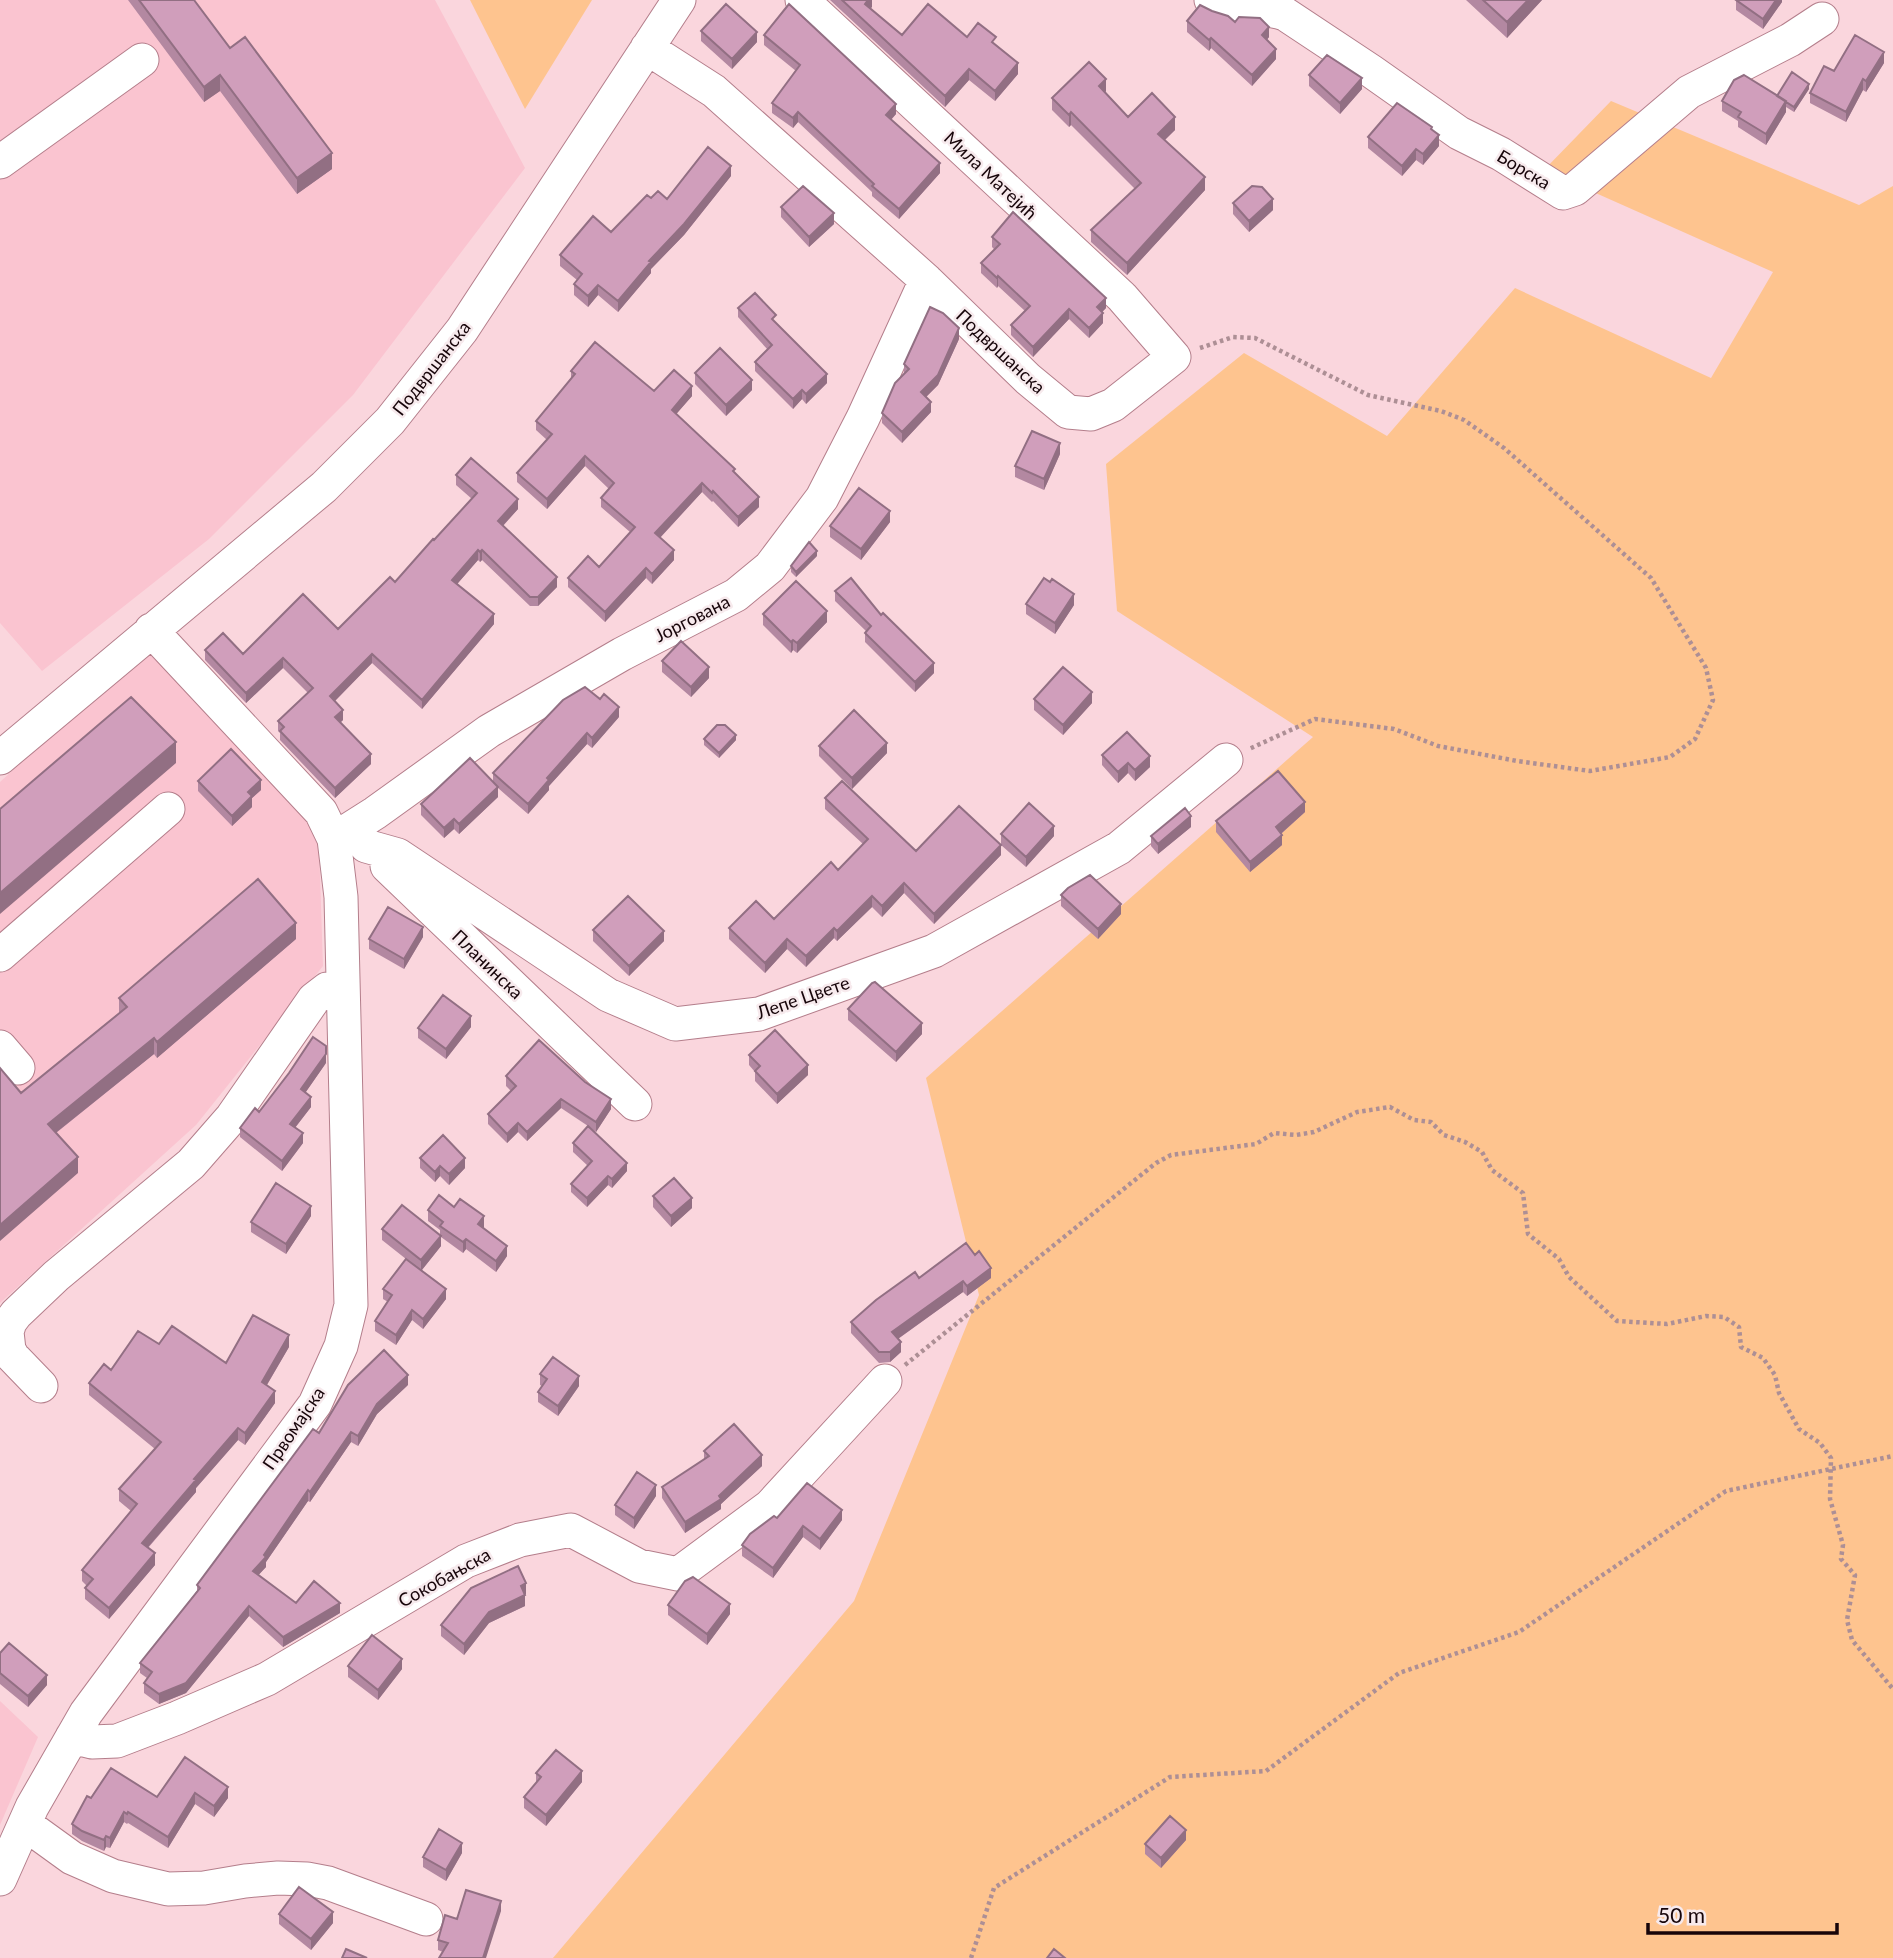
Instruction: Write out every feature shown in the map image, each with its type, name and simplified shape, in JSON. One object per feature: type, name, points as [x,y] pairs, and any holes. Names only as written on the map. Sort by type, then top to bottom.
[{"type":"street","name":"Подвршанска","points":[[0,758],[324,487],[390,421],[463,330],[678,0]]},
{"type":"street","name":"Мила Матејић","points":[[802,0],[1122,297],[1174,357]]},
{"type":"street","name":"Борска","points":[[1211,0],[1240,9],[1273,10],[1285,14],[1460,133],[1501,154],[1563,193],[1575,188],[1689,92],[1790,40],[1822,19]]},
{"type":"street","name":"Подвршанска","points":[[647,48],[714,91],[926,280],[1028,379],[1068,412],[1091,414],[1114,405],[1174,357]]},
{"type":"street","points":[[0,162],[142,61]]},
{"type":"street","name":"Јоргована","points":[[334,839],[375,813],[489,731],[621,654],[736,595],[771,567],[822,498],[863,418],[926,280]]},
{"type":"street","points":[[151,630],[321,812],[334,839],[366,846]]},
{"type":"street","name":"Лепе Цвете","points":[[366,846],[398,855],[608,995],[674,1024],[759,1014],[934,951],[1119,848],[1226,760]]},
{"type":"street","points":[[0,955],[168,809]]},
{"type":"street","name":"Првомајска","points":[[0,1880],[32,1807],[86,1713],[315,1404],[341,1346],[351,1305],[341,897],[334,839]]},
{"type":"street","name":"Планинска","points":[[366,846],[635,1104]]},
{"type":"street","points":[[41,1386],[9,1350],[7,1332],[16,1314],[56,1276],[191,1164],[232,1117],[314,999],[327,989],[343,989]]},
{"type":"street","name":"Сокобањска","points":[[72,1737],[92,1742],[117,1741],[267,1679],[466,1561],[520,1540],[571,1530],[639,1566],[678,1574],[771,1506],[885,1381]]},
{"type":"street","points":[[25,1824],[72,1858],[113,1875],[168,1889],[204,1888],[278,1878],[307,1879],[328,1883],[426,1919]]},
{"type":"path","points":[[1174,357],[1233,337],[1255,338],[1368,395],[1441,411],[1464,420],[1504,448],[1651,578],[1706,668],[1713,700],[1695,739],[1670,757],[1590,771],[1438,746],[1394,729],[1315,719],[1226,760]]},
{"type":"path","points":[[885,1381],[1156,1163],[1171,1156],[1256,1144],[1274,1133],[1296,1135],[1314,1132],[1357,1112],[1390,1107],[1414,1120],[1431,1122],[1444,1135],[1465,1142],[1482,1152],[1492,1170],[1523,1193],[1528,1234],[1559,1259],[1569,1277],[1617,1321],[1667,1324],[1706,1316],[1724,1317],[1739,1327],[1741,1347],[1763,1358],[1776,1375],[1779,1393],[1799,1429],[1821,1443],[1830,1458],[1830,1499],[1843,1545],[1841,1559],[1856,1575],[1847,1620],[1852,1640],[1893,1689]]},
{"type":"path","points":[[971,1958],[994,1888],[1170,1777],[1266,1771],[1399,1673],[1519,1632],[1726,1491],[1893,1456]]},
{"type":"shaded area","points":[[0,0],[435,0],[525,168],[353,395],[209,539],[42,671],[0,623]]},
{"type":"shaded area","points":[[470,0],[592,0],[525,109]]},
{"type":"shaded area","points":[[1611,101],[1859,205],[1893,186],[1893,1958],[553,1958],[854,1601],[979,1295],[926,1078],[1313,737],[1117,611],[1106,464],[1244,353],[1387,436],[1515,288],[1711,378],[1773,272],[1544,170]]},
{"type":"shaded area","points":[[153,642],[318,817],[323,966],[196,1125],[0,1303],[0,782]]},
{"type":"shaded area","points":[[0,1701],[38,1737],[0,1825]]},
{"type":"building","points":[[139,0],[194,0],[230,48],[245,37],[332,153],[297,178],[220,75],[204,87]]},
{"type":"building","points":[[842,0],[868,0],[865,4],[902,35],[928,4],[967,37],[978,23],[996,37],[992,42],[1018,63],[995,91],[969,69],[945,96]]},
{"type":"building","points":[[1483,0],[1528,0],[1507,22]]},
{"type":"building","points":[[1736,0],[1776,0],[1763,19]]},
{"type":"building","points":[[726,4],[757,32],[732,59],[701,31]]},
{"type":"building","points":[[789,4],[896,104],[886,115],[940,163],[899,209],[872,186],[874,184],[798,112],[793,118],[772,103],[800,65],[764,35]]},
{"type":"building","points":[[1200,5],[1228,16],[1235,22],[1239,17],[1260,18],[1269,27],[1262,35],[1276,49],[1252,75],[1211,38],[1209,40],[1187,21]]},
{"type":"building","points":[[1855,35],[1884,52],[1866,81],[1863,79],[1846,112],[1810,93],[1824,66],[1834,71]]},
{"type":"building","points":[[1327,55],[1362,78],[1340,103],[1309,75]]},
{"type":"building","points":[[1089,62],[1106,79],[1099,86],[1128,117],[1152,93],[1175,117],[1158,134],[1205,177],[1127,263],[1091,230],[1141,183],[1071,112],[1069,115],[1052,98]]},
{"type":"building","points":[[1792,72],[1809,84],[1794,107],[1777,96]]},
{"type":"building","points":[[1744,75],[1786,101],[1766,134],[1738,117],[1741,112],[1722,101],[1734,80]]},
{"type":"building","points":[[1397,103],[1432,127],[1439,135],[1423,154],[1416,149],[1402,166],[1368,137]]},
{"type":"building","points":[[708,147],[731,166],[618,301],[598,285],[588,296],[574,284],[582,274],[560,255],[593,216],[611,232],[647,195],[651,198],[658,191],[667,199]]},
{"type":"building","points":[[803,186],[834,213],[809,237],[781,207]]},
{"type":"building","points":[[1252,186],[1262,187],[1273,199],[1249,221],[1233,203]]},
{"type":"building","points":[[1013,212],[1106,298],[1097,307],[1103,313],[1089,328],[1069,309],[1033,347],[1011,325],[1030,306],[981,263],[1000,244],[992,237]]},
{"type":"building","points":[[755,293],[776,315],[772,319],[827,374],[806,394],[802,390],[793,399],[755,362],[772,345],[738,308]]},
{"type":"building","points":[[930,307],[943,313],[959,328],[938,375],[921,392],[931,402],[902,432],[882,413],[895,383],[909,369],[904,364]]},
{"type":"building","points":[[595,342],[654,391],[674,370],[692,386],[672,410],[735,469],[733,471],[759,497],[738,517],[702,483],[655,533],[674,550],[652,574],[646,568],[605,612],[568,578],[588,556],[599,567],[635,527],[601,498],[614,483],[585,456],[547,499],[517,473],[552,434],[536,421],[575,374],[571,371]]},
{"type":"building","points":[[720,348],[752,380],[726,405],[695,373]]},
{"type":"building","points":[[1032,431],[1060,443],[1044,479],[1015,466]]},
{"type":"building","points":[[471,458],[518,499],[498,521],[557,577],[538,597],[530,597],[482,550],[478,550],[452,580],[494,614],[422,700],[372,654],[330,696],[343,710],[335,717],[371,754],[335,788],[280,731],[284,727],[278,721],[313,688],[283,658],[246,693],[205,650],[223,633],[243,654],[303,594],[338,629],[390,577],[395,582],[477,493],[456,475]]},
{"type":"building","points":[[859,488],[890,511],[861,549],[830,526]]},
{"type":"building","points":[[809,542],[817,551],[796,572],[791,566]]},
{"type":"building","points":[[851,578],[881,615],[883,613],[934,663],[915,682],[865,633],[871,626],[835,591]]},
{"type":"building","points":[[1044,578],[1050,582],[1052,579],[1074,594],[1055,623],[1026,604]]},
{"type":"building","points":[[796,581],[827,611],[797,643],[793,640],[791,642],[763,614]]},
{"type":"building","points":[[681,641],[709,667],[691,687],[662,661]]},
{"type":"building","points":[[1063,667],[1092,692],[1063,725],[1034,699]]},
{"type":"building","points":[[585,687],[600,699],[604,694],[619,707],[592,738],[587,733],[528,804],[493,773],[563,700]]},
{"type":"building","points":[[131,697],[176,742],[0,893],[0,809]]},
{"type":"building","points":[[854,710],[887,743],[852,778],[819,746]]},
{"type":"building","points":[[717,725],[725,725],[736,735],[719,753],[704,739]]},
{"type":"building","points":[[1127,732],[1150,756],[1135,770],[1128,763],[1118,772],[1102,755]]},
{"type":"building","points":[[231,749],[261,780],[248,792],[252,796],[232,816],[198,781]]},
{"type":"building","points":[[470,758],[498,787],[459,824],[454,819],[444,828],[421,804]]},
{"type":"building","points":[[1278,771],[1305,802],[1276,827],[1282,835],[1250,862],[1216,821]]},
{"type":"building","points":[[842,781],[916,851],[959,806],[1001,845],[934,914],[904,883],[882,906],[872,896],[837,931],[834,928],[806,956],[787,939],[765,963],[729,928],[756,901],[774,919],[831,862],[838,870],[868,839],[825,798]]},
{"type":"building","points":[[1029,803],[1054,826],[1026,857],[1001,834]]},
{"type":"building","points":[[1185,808],[1191,816],[1158,844],[1151,836]]},
{"type":"building","points":[[1090,875],[1121,904],[1098,929],[1061,895]]},
{"type":"building","points":[[258,879],[296,923],[157,1042],[154,1038],[48,1124],[78,1157],[0,1225],[0,1068],[21,1093],[127,1007],[119,998]]},
{"type":"building","points":[[628,896],[664,931],[629,966],[593,930]]},
{"type":"building","points":[[388,907],[423,927],[404,959],[369,939]]},
{"type":"building","points":[[875,982],[922,1023],[896,1052],[848,1009]]},
{"type":"building","points":[[443,995],[471,1016],[446,1049],[418,1028]]},
{"type":"building","points":[[775,1030],[808,1065],[777,1094],[755,1071],[760,1066],[749,1055]]},
{"type":"building","points":[[313,1037],[326,1046],[326,1054],[301,1089],[311,1097],[290,1124],[303,1133],[282,1161],[240,1128],[255,1108],[259,1112]]},
{"type":"building","points":[[539,1040],[585,1082],[611,1099],[596,1122],[561,1099],[527,1132],[518,1123],[507,1134],[488,1114],[516,1086],[506,1076]]},
{"type":"building","points":[[588,1126],[627,1163],[612,1179],[608,1176],[587,1198],[571,1184],[592,1161],[573,1143]]},
{"type":"building","points":[[443,1135],[465,1158],[449,1174],[440,1166],[435,1172],[420,1158]]},
{"type":"building","points":[[674,1178],[692,1198],[671,1216],[653,1196]]},
{"type":"building","points":[[276,1183],[311,1206],[286,1244],[251,1222]]},
{"type":"building","points":[[439,1195],[454,1207],[460,1199],[484,1216],[478,1224],[507,1246],[496,1261],[466,1239],[463,1242],[440,1226],[443,1222],[428,1210]]},
{"type":"building","points":[[402,1205],[441,1236],[421,1260],[382,1229]]},
{"type":"building","points":[[966,1243],[975,1255],[979,1251],[991,1268],[967,1286],[963,1281],[892,1332],[901,1342],[890,1352],[879,1352],[851,1322],[915,1272],[919,1278]]},
{"type":"building","points":[[406,1259],[446,1289],[423,1319],[412,1310],[396,1335],[375,1321],[392,1295],[383,1289]]},
{"type":"building","points":[[253,1315],[289,1335],[262,1382],[275,1391],[245,1433],[238,1428],[142,1543],[155,1553],[109,1608],[85,1588],[93,1579],[82,1570],[137,1504],[119,1489],[161,1442],[89,1383],[104,1364],[111,1370],[138,1331],[159,1344],[172,1326],[226,1363]]},
{"type":"building","points":[[384,1350],[408,1375],[377,1404],[358,1436],[351,1432],[310,1492],[308,1490],[264,1555],[266,1557],[253,1571],[296,1603],[314,1581],[340,1603],[283,1637],[249,1606],[186,1683],[159,1694],[144,1683],[152,1672],[140,1663],[200,1588],[197,1585],[313,1429],[319,1433],[348,1385]]},
{"type":"building","points":[[553,1357],[579,1376],[558,1406],[538,1392],[547,1379],[540,1374]]},
{"type":"building","points":[[734,1424],[762,1455],[719,1496],[721,1499],[685,1522],[662,1487],[709,1456],[704,1451]]},
{"type":"building","points":[[637,1472],[656,1485],[634,1518],[615,1505]]},
{"type":"building","points":[[807,1483],[842,1510],[820,1539],[803,1526],[773,1568],[742,1545],[750,1534],[774,1516],[777,1518]]},
{"type":"building","points":[[518,1566],[526,1583],[521,1586],[525,1595],[489,1612],[464,1644],[441,1625],[471,1588]]},
{"type":"building","points":[[693,1577],[730,1604],[707,1634],[668,1605],[685,1581]]},
{"type":"building","points":[[372,1635],[402,1659],[378,1690],[348,1666]]},
{"type":"building","points":[[9,1643],[47,1675],[28,1696],[0,1673],[0,1653]]},
{"type":"building","points":[[556,1750],[582,1771],[546,1815],[524,1797],[541,1777],[536,1773]]},
{"type":"building","points":[[185,1757],[228,1787],[214,1806],[195,1793],[168,1837],[128,1812],[124,1812],[110,1838],[106,1836],[104,1840],[72,1824],[87,1796],[91,1798],[111,1768],[157,1797]]},
{"type":"building","points":[[1170,1816],[1186,1830],[1161,1858],[1145,1844]]},
{"type":"building","points":[[439,1829],[462,1843],[446,1870],[423,1857]]},
{"type":"building","points":[[299,1887],[333,1912],[311,1939],[279,1914]]},
{"type":"building","points":[[466,1890],[501,1901],[483,1958],[439,1958],[448,1943],[438,1940],[445,1915],[457,1919]]},
{"type":"building","points":[[346,1949],[367,1958],[342,1958]]},
{"type":"building","points":[[1054,1949],[1065,1958],[1047,1958]]}]
